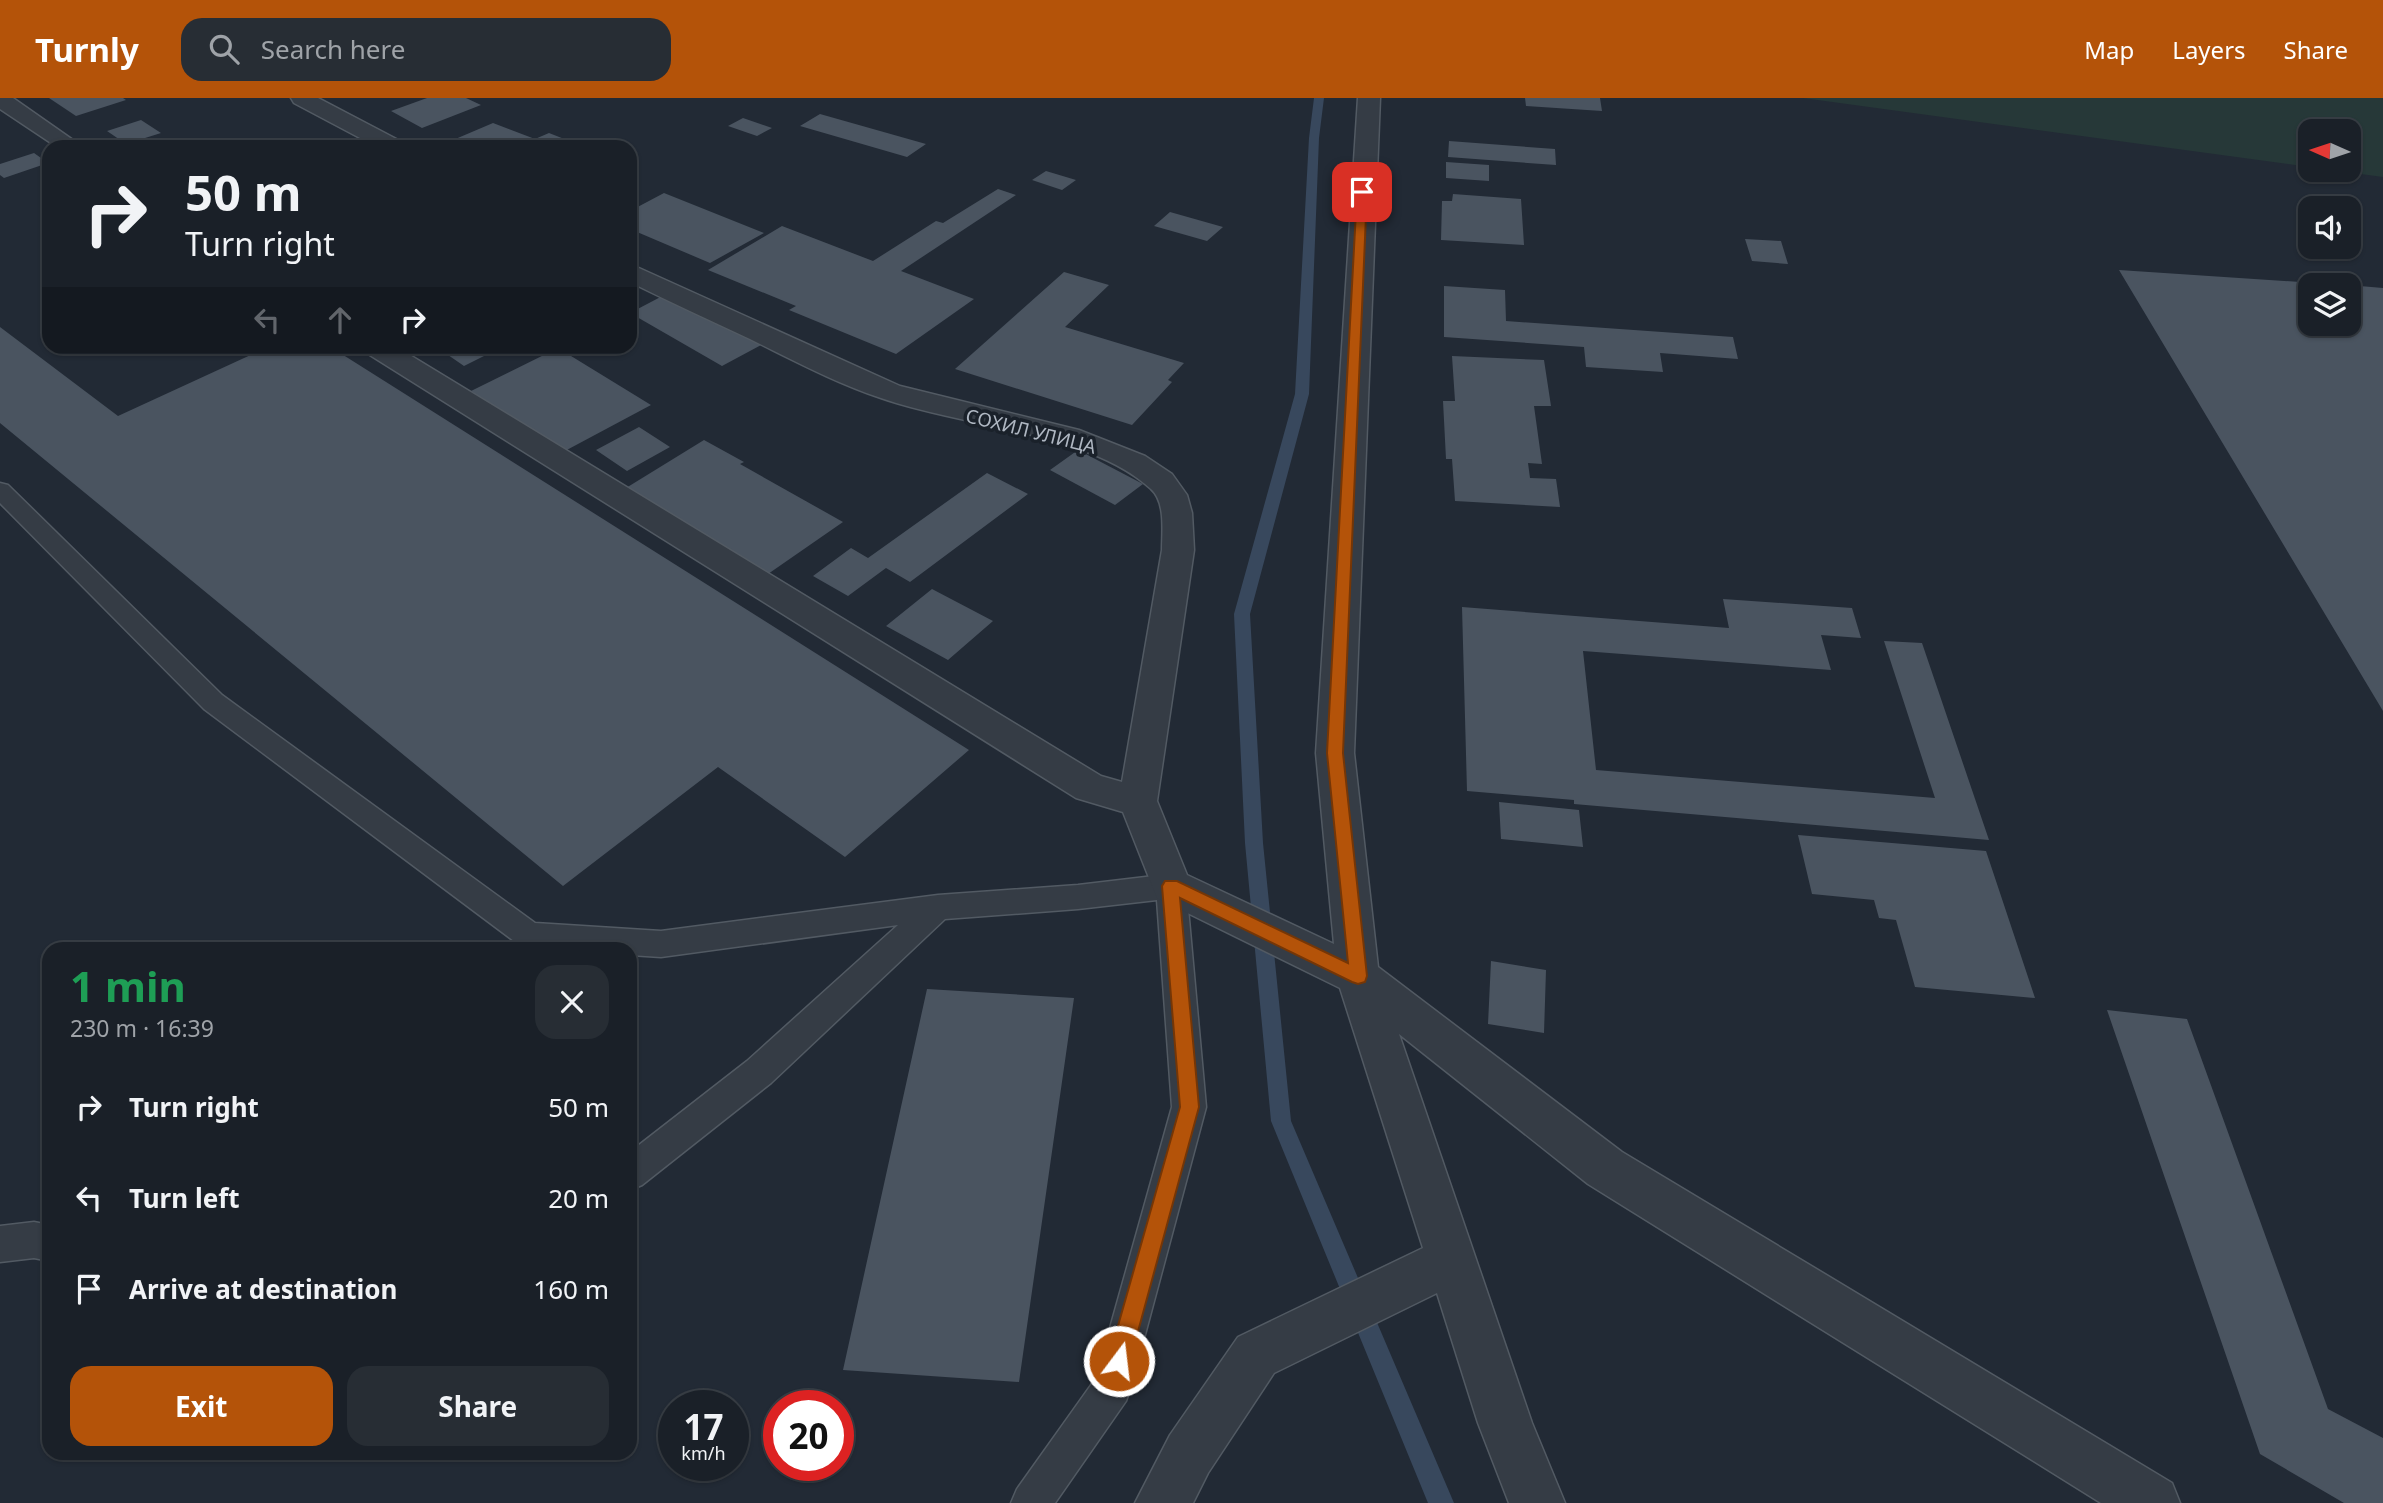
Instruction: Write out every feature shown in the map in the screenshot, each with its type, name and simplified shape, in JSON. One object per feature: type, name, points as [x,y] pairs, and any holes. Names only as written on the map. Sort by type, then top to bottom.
[{"type":"street","points":[[302,98],[381,140]]},
{"type":"street","points":[[1369,98],[1335,753],[1358,976],[1504,1423],[1537,1503]]},
{"type":"street","points":[[0,99],[62,140]]},
{"type":"street","name":"СОХИЛ УЛИЦА","points":[[637,275],[828,366],[890,392],[965,414],[1077,439],[1125,457],[1163,482],[1178,514],[1178,550],[1138,800]]},
{"type":"street","points":[[388,354],[1090,788],[1138,800],[1171,886],[1358,976],[1605,1168],[2152,1503]]},
{"type":"street","points":[[1163,1503],[1189,1454],[1256,1355],[1451,1260]]},
{"type":"lane","points":[[0,490],[213,702],[528,936],[628,942]]},
{"type":"lane","points":[[637,943],[662,944],[938,907],[1078,897],[1171,886],[1189,1107],[1112,1387],[1031,1503]]},
{"type":"lane","points":[[637,1168],[759,1072],[938,907]]},
{"type":"lane","points":[[0,1244],[34,1240],[42,1242]]},
{"type":"shaded area","points":[[1803,98],[2383,98],[2383,177],[2361,174],[2361,119],[2298,119],[2298,165]]},
{"type":"building","points":[[49,98],[123,98],[126,100],[76,116]]},
{"type":"building","points":[[427,98],[466,98],[481,105],[422,128],[391,111]]},
{"type":"building","points":[[1525,98],[1600,98],[1602,111],[1526,106]]},
{"type":"building","points":[[820,114],[926,144],[907,157],[800,126]]},
{"type":"building","points":[[743,118],[772,128],[757,136],[728,126]]},
{"type":"building","points":[[141,120],[161,133],[139,140],[120,140],[107,131]]},
{"type":"building","points":[[493,123],[535,139],[549,133],[567,140],[453,140]]},
{"type":"building","points":[[1449,141],[1555,149],[1556,165],[1448,157]]},
{"type":"building","points":[[34,153],[42,159],[42,165],[4,178],[0,175],[0,164]]},
{"type":"building","points":[[1446,162],[1489,165],[1489,181],[1446,178]]},
{"type":"building","points":[[1046,171],[1076,180],[1062,190],[1032,180]]},
{"type":"building","points":[[998,189],[1016,195],[901,271],[974,299],[896,354],[789,310],[796,306],[708,270],[782,226],[873,261],[936,221],[943,223]]},
{"type":"building","points":[[664,193],[764,233],[710,263],[637,232],[637,207]]},
{"type":"building","points":[[1453,194],[1521,199],[1524,245],[1441,240],[1442,201],[1452,201]]},
{"type":"building","points":[[1170,212],[1223,227],[1207,241],[1154,226]]},
{"type":"building","points":[[1745,239],[1781,241],[1788,264],[1752,261]]},
{"type":"building","points":[[2119,270],[2298,282],[2298,336],[2361,336],[2361,286],[2383,288],[2383,711]]},
{"type":"building","points":[[1064,272],[1109,285],[1065,327],[1184,363],[1168,380],[1172,382],[1132,425],[955,369]]},
{"type":"building","points":[[1444,286],[1505,290],[1506,321],[1733,337],[1738,359],[1660,353],[1663,372],[1586,367],[1584,347],[1444,337]]},
{"type":"building","points":[[670,292],[763,344],[722,366],[637,317],[637,309]]},
{"type":"building","points":[[0,327],[118,416],[253,354],[342,354],[969,750],[845,857],[718,767],[563,886],[0,423]]},
{"type":"building","points":[[447,354],[488,354],[464,366]]},
{"type":"building","points":[[546,354],[568,354],[651,405],[563,452],[471,391]]},
{"type":"building","points":[[1452,356],[1544,360],[1551,406],[1534,406],[1542,464],[1528,463],[1530,478],[1556,479],[1560,507],[1455,501],[1452,459],[1446,459],[1443,401],[1455,401]]},
{"type":"building","points":[[639,427],[670,447],[627,471],[596,450]]},
{"type":"building","points":[[704,440],[744,462],[740,464],[843,522],[768,574],[626,488]]},
{"type":"building","points":[[1078,450],[1143,484],[1115,505],[1050,470]]},
{"type":"building","points":[[987,473],[1028,494],[910,582],[886,568],[848,596],[813,576],[851,548],[868,558]]},
{"type":"building","points":[[932,589],[993,621],[948,660],[886,626]]},
{"type":"building","points":[[1723,599],[1852,608],[1861,638],[1821,635],[1831,670],[1583,651],[1596,770],[1935,798],[1884,641],[1922,643],[1989,840],[1574,804],[1574,800],[1467,791],[1462,607],[1729,628]]},
{"type":"building","points":[[1499,802],[1579,810],[1583,847],[1501,839]]},
{"type":"building","points":[[1798,835],[1986,851],[2035,998],[1915,987],[1896,920],[1879,918],[1874,900],[1812,894]]},
{"type":"building","points":[[1491,961],[1546,970],[1544,1033],[1488,1024]]},
{"type":"building","points":[[927,989],[1074,998],[1019,1382],[843,1370]]},
{"type":"building","points":[[2107,1010],[2187,1019],[2328,1409],[2383,1438],[2383,1503],[2344,1503],[2260,1454]]},
{"type":"waterway","points":[[1319,98],[1314,138],[1302,394],[1242,614],[1254,843],[1281,1121],[1441,1503]]},
{"type":"route","points":[[1119,1361],[1189,1107],[1171,886],[1358,976],[1335,753],[1362,192]]}]
